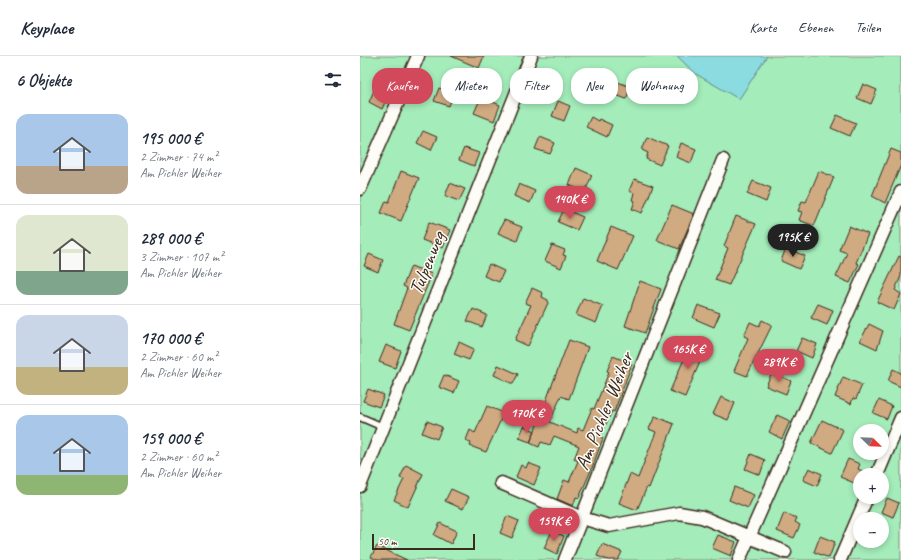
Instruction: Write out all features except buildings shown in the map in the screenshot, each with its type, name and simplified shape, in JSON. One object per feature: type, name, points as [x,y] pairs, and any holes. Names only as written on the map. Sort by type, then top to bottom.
[{"type":"street","points":[[360,189],[418,56]]},
{"type":"street","name":"Tulpenweg","points":[[360,486],[531,56]]},
{"type":"street","name":"Am Pichler Weiher","points":[[565,560],[724,160]]},
{"type":"street","points":[[739,560],[901,192]]},
{"type":"street","points":[[880,468],[901,418]]},
{"type":"street","points":[[501,483],[582,518],[609,526],[679,513],[702,517],[785,552]]},
{"type":"street","points":[[840,560],[864,504]]},
{"type":"lane","points":[[360,417],[383,427]]},
{"type":"green space","points":[[360,56],[677,56],[690,68],[626,68],[626,104],[698,104],[698,75],[739,99],[767,56],[901,56],[901,560],[360,560]]},
{"type":"water","points":[[677,56],[767,56],[739,99],[698,75],[698,68],[690,68]]}]
